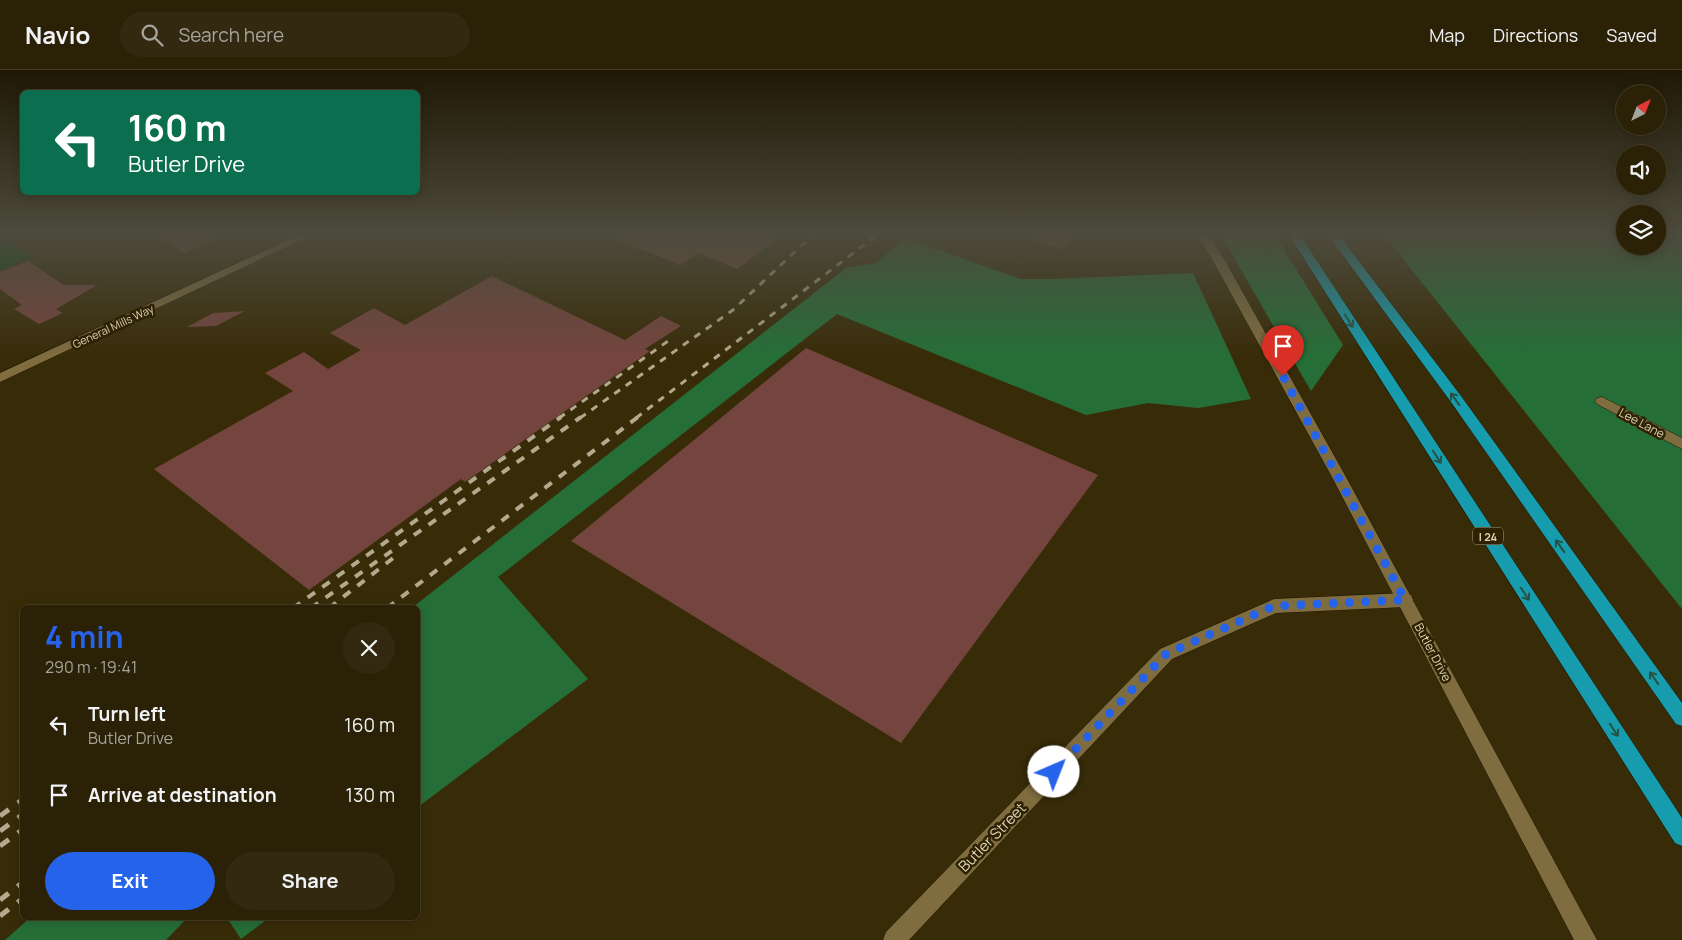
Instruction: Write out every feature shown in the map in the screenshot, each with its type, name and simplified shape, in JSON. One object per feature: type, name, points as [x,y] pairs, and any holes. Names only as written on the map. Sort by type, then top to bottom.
[{"type":"highway","name":"I 24","points":[[1320,276],[1682,836]]},
{"type":"highway","points":[[1363,276],[1456,399],[1682,718]]},
{"type":"street","name":"General Mills Way","points":[[0,378],[220,276]]},
{"type":"street","name":"Butler Drive","points":[[1227,276],[1340,477],[1586,940]]},
{"type":"street","name":"Lee Lane","points":[[1602,401],[1682,444]]},
{"type":"street","name":"Butler Street","points":[[894,940],[1166,654],[1274,606],[1405,600]]},
{"type":"green space","points":[[836,276],[1011,276],[1021,279],[1052,279],[1194,276],[1251,399],[1198,408],[1148,403],[1086,415],[837,314],[498,577],[588,679],[420,805],[420,605],[416,605]]},
{"type":"green space","points":[[1244,276],[1300,276],[1343,345],[1311,391]]},
{"type":"green space","points":[[1416,276],[1682,276],[1682,609]]},
{"type":"green space","points":[[28,920],[185,920],[166,940],[5,940]]},
{"type":"green space","points":[[228,920],[266,920],[241,939]]},
{"type":"building","points":[[0,276],[50,276],[64,285],[97,285],[56,309],[63,313],[39,324],[14,309],[22,305],[0,289]]},
{"type":"building","points":[[492,276],[625,340],[661,316],[681,326],[645,349],[650,351],[465,482],[461,479],[309,590],[154,469],[293,391],[265,373],[304,352],[328,369],[361,350],[330,333],[374,308],[405,325]]},
{"type":"building","points":[[245,311],[216,326],[187,327],[213,313]]},
{"type":"building","points":[[806,348],[1098,475],[901,743],[571,541]]},
{"type":"railway","points":[[580,418],[733,310],[770,276]]},
{"type":"railway","points":[[636,418],[824,276]]},
{"type":"railway","points":[[559,418],[671,339]]},
{"type":"railway","points":[[297,605],[561,417]]},
{"type":"railway","points":[[315,605],[581,417]]},
{"type":"railway","points":[[391,605],[638,417]]},
{"type":"railway","points":[[333,605],[397,555]]},
{"type":"railway","points":[[0,816],[20,801]]},
{"type":"railway","points":[[0,831],[20,816]]},
{"type":"railway","points":[[0,846],[20,831]]},
{"type":"railway","points":[[0,900],[20,885]]},
{"type":"railway","points":[[0,916],[20,901]]},
{"type":"route","points":[[1054,772],[1166,654],[1274,606],[1405,600],[1340,477],[1283,376]]}]
